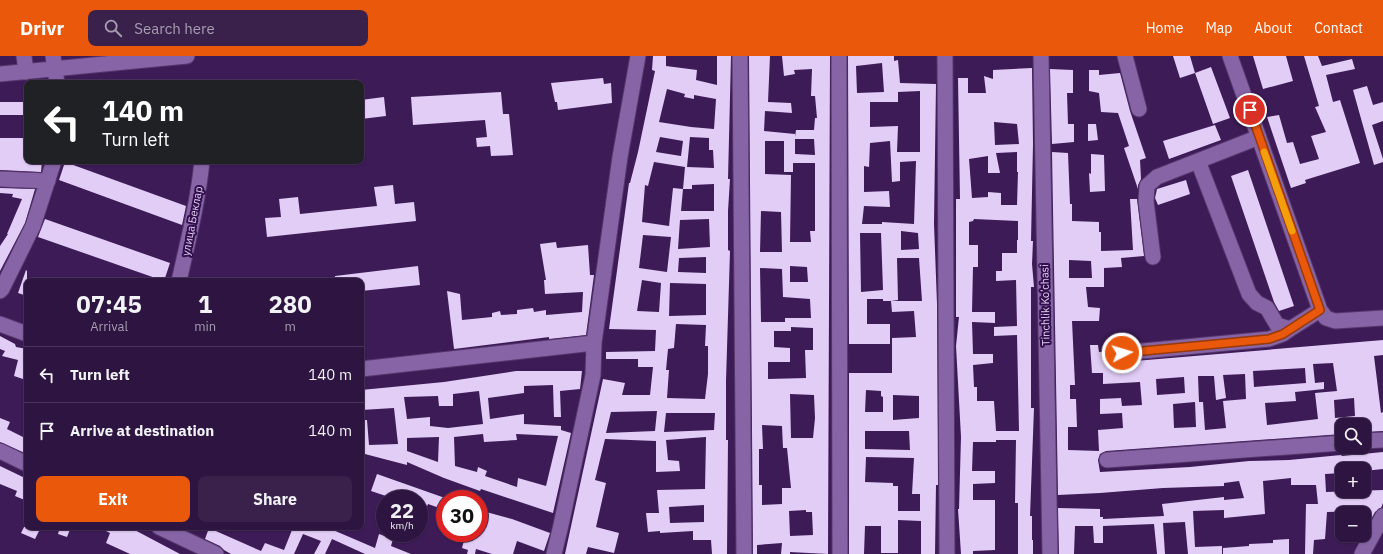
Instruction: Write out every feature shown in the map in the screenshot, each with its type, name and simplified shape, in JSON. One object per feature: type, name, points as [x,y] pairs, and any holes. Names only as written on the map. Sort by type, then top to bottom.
[{"type":"street","points":[[24,56],[26,72]]},
{"type":"street","points":[[0,74],[188,56]]},
{"type":"street","points":[[554,554],[593,375],[594,343],[620,157],[638,56]]},
{"type":"street","points":[[740,56],[744,554]]},
{"type":"street","points":[[840,56],[840,554]]},
{"type":"street","points":[[945,56],[947,554]]},
{"type":"street","name":"Tinchlik Ko’chasi","points":[[1041,56],[1050,554]]},
{"type":"street","points":[[1125,56],[1139,109]]},
{"type":"street","points":[[1230,56],[1320,310],[1326,318],[1335,321],[1383,318]]},
{"type":"street","points":[[1153,256],[1146,201],[1147,186],[1157,177],[1259,138]]},
{"type":"street","points":[[1198,161],[1249,294],[1257,303],[1267,308],[1277,325],[1290,329]]},
{"type":"street","points":[[0,291],[33,226],[53,164]]},
{"type":"street","name":"улица Беклар","points":[[181,278],[200,184],[202,164]]},
{"type":"street","points":[[0,179],[48,181]]},
{"type":"street","points":[[1122,353],[1269,339],[1283,334],[1320,310]]},
{"type":"street","points":[[0,324],[24,333]]},
{"type":"street","points":[[364,369],[594,343]]},
{"type":"street","points":[[1371,441],[1383,440]]},
{"type":"street","points":[[1107,460],[1335,444]]},
{"type":"street","points":[[0,451],[24,463]]},
{"type":"street","points":[[1362,554],[1383,516]]},
{"type":"street","points":[[166,530],[216,554]]},
{"type":"building","points":[[653,56],[666,56],[666,66],[697,70],[696,80],[717,85],[717,56],[731,56],[728,179],[730,179],[728,250],[730,251],[726,381],[726,440],[728,440],[727,554],[712,554],[711,540],[693,540],[693,531],[660,533],[660,531],[648,532],[646,513],[659,513],[657,490],[705,489],[706,437],[666,440],[668,460],[679,461],[680,471],[656,472],[656,441],[605,439],[595,480],[606,483],[596,527],[619,533],[614,553],[588,547],[586,554],[565,554],[603,379],[625,383],[622,395],[650,395],[653,367],[638,367],[638,359],[606,359],[606,352],[655,351],[656,330],[609,329],[629,183],[638,152],[655,71],[652,70]],"holes":[[[667,89],[685,94],[684,97],[694,99],[694,95],[716,99],[714,129],[659,122]],[[660,137],[683,141],[681,156],[656,152]],[[690,137],[709,138],[709,150],[713,150],[714,168],[687,167]],[[654,162],[685,167],[683,189],[673,188],[669,226],[642,222],[645,185],[648,186]],[[714,184],[714,211],[681,211],[683,189],[692,189],[692,185]],[[709,219],[710,247],[678,249],[680,220]],[[643,235],[671,237],[667,272],[639,268]],[[706,257],[706,273],[678,272],[679,258]],[[642,280],[661,283],[659,312],[637,311]],[[670,283],[706,284],[706,315],[669,316]],[[676,324],[706,325],[705,346],[708,346],[708,374],[705,399],[667,398],[669,370],[666,370],[668,349],[674,348]],[[657,411],[655,431],[606,433],[611,412]],[[666,413],[715,413],[714,430],[664,432]],[[704,505],[704,522],[670,523],[669,507]]]},
{"type":"building","points":[[749,56],[770,56],[768,102],[791,103],[792,113],[765,111],[764,131],[795,134],[795,137],[796,130],[814,130],[815,118],[817,118],[815,96],[811,96],[812,69],[794,70],[795,74],[784,76],[782,56],[830,56],[828,554],[790,552],[790,554],[781,554],[782,543],[757,545],[757,554],[753,554]],"holes":[[[795,139],[814,139],[815,155],[795,154]],[[765,141],[784,141],[784,172],[793,172],[793,163],[815,163],[815,231],[810,231],[811,242],[790,242],[791,175],[765,174]],[[761,211],[781,212],[782,252],[760,252]],[[790,266],[807,267],[808,282],[790,282]],[[760,268],[782,269],[783,297],[810,299],[811,318],[785,318],[785,322],[761,322]],[[791,327],[813,328],[813,350],[805,350],[806,378],[768,379],[768,362],[790,362],[790,348],[774,347],[774,331],[791,331]],[[790,394],[814,395],[815,418],[813,438],[791,438]],[[762,425],[782,426],[783,448],[787,448],[791,488],[782,488],[782,504],[762,505],[762,485],[759,485],[759,449],[763,449]],[[806,510],[806,512],[812,512],[813,535],[790,536],[789,511]]]},
{"type":"building","points":[[848,56],[894,56],[894,61],[898,60],[900,83],[936,84],[934,224],[937,304],[938,485],[936,485],[935,554],[921,554],[921,521],[898,520],[898,553],[881,553],[881,526],[865,526],[864,554],[849,554],[849,373],[892,373],[892,338],[916,337],[914,311],[892,312],[891,301],[883,301],[883,299],[867,299],[867,324],[890,324],[890,344],[849,344]],"holes":[[[882,63],[884,92],[857,93],[856,66]],[[920,91],[920,152],[897,152],[898,126],[870,127],[870,102],[898,102],[898,92]],[[890,141],[892,182],[900,181],[900,162],[916,161],[914,224],[882,222],[882,224],[862,224],[864,206],[890,207],[889,191],[864,192],[864,166],[869,167],[870,143]],[[901,231],[918,233],[919,249],[901,250]],[[860,233],[881,233],[883,290],[861,292]],[[897,258],[919,258],[922,301],[891,301],[898,300]],[[866,390],[881,391],[881,396],[883,397],[883,412],[865,412]],[[893,395],[919,396],[919,418],[893,420]],[[865,431],[909,431],[910,450],[865,449]],[[866,457],[914,458],[912,494],[920,494],[920,511],[898,511],[898,486],[893,486],[893,483],[865,482]]]},
{"type":"building","points":[[1173,56],[1190,56],[1195,73],[1180,78]]},
{"type":"building","points":[[1253,56],[1286,56],[1293,81],[1263,89]]},
{"type":"building","points":[[1304,56],[1318,56],[1322,66],[1352,59],[1355,69],[1326,75],[1333,102],[1340,100],[1360,163],[1305,180],[1306,183],[1291,188],[1267,117],[1279,115],[1287,143],[1293,142],[1300,164],[1319,159],[1311,136],[1326,132],[1315,107],[1319,106]]},
{"type":"building","points":[[1211,67],[1230,118],[1213,124],[1195,73]]},
{"type":"building","points":[[1032,68],[1033,144],[1031,241],[1033,241],[1032,264],[1034,287],[1031,287],[1031,408],[1034,408],[1030,516],[1032,516],[1033,554],[1018,554],[1018,503],[1015,503],[1016,440],[996,440],[996,442],[973,442],[972,471],[995,471],[995,483],[973,484],[973,500],[995,500],[995,550],[973,551],[973,554],[961,554],[958,509],[961,437],[956,346],[959,317],[956,317],[956,199],[960,199],[958,78],[968,78],[968,93],[986,93],[984,76],[993,79],[993,70]],"holes":[[[994,122],[1017,124],[1019,144],[995,145]],[[1017,152],[1017,205],[1001,205],[1001,193],[988,192],[988,197],[972,198],[969,159],[988,156],[988,173],[1000,173],[996,153]],[[974,219],[1018,221],[1017,253],[1002,253],[1002,271],[996,271],[996,281],[1016,280],[1017,326],[994,327],[994,336],[1017,335],[1019,431],[996,431],[994,401],[977,401],[977,387],[974,387],[973,365],[993,363],[993,354],[973,354],[972,322],[995,323],[995,312],[972,312],[973,267],[978,267],[978,245],[969,245],[969,222],[973,221]]]},
{"type":"building","points":[[1050,69],[1073,70],[1073,93],[1067,93],[1068,124],[1074,124],[1074,142],[1052,144]]},
{"type":"building","points":[[1089,70],[1099,70],[1099,75],[1120,73],[1130,111],[1146,158],[1140,160],[1141,179],[1138,189],[1124,148],[1129,146],[1118,113],[1101,112],[1099,93],[1089,91]]},
{"type":"building","points":[[603,78],[604,84],[611,83],[612,103],[558,110],[551,83]]},
{"type":"building","points":[[1367,86],[1373,105],[1383,102],[1383,121],[1372,125],[1383,162],[1374,165],[1353,90]]},
{"type":"building","points":[[501,92],[503,114],[509,114],[513,155],[491,156],[490,146],[477,147],[476,138],[487,137],[485,120],[413,125],[411,97]]},
{"type":"building","points":[[384,97],[386,116],[364,119],[364,100]]},
{"type":"building","points":[[0,102],[24,102],[24,115],[0,115]]},
{"type":"building","points":[[1088,124],[1096,124],[1098,140],[1088,141]]},
{"type":"building","points":[[1215,125],[1221,140],[1169,159],[1163,141]]},
{"type":"building","points":[[0,138],[24,138],[24,164],[42,164],[41,172],[0,170]]},
{"type":"building","points":[[1052,152],[1068,153],[1072,221],[1099,222],[1099,232],[1101,232],[1101,251],[1133,250],[1130,199],[1137,199],[1144,256],[1121,258],[1122,267],[1104,268],[1104,287],[1086,287],[1088,307],[1100,308],[1099,321],[1072,321],[1075,385],[1070,385],[1070,399],[1076,399],[1077,427],[1068,427],[1068,450],[1099,451],[1098,430],[1123,428],[1122,413],[1100,414],[1100,399],[1121,398],[1122,406],[1142,405],[1140,382],[1103,384],[1103,373],[1092,373],[1090,345],[1098,345],[1099,352],[1113,351],[1115,359],[1123,362],[1383,340],[1383,355],[1374,356],[1381,413],[1383,412],[1383,431],[1371,432],[1371,418],[1335,418],[1335,435],[1106,451],[1100,454],[1098,460],[1100,472],[1190,467],[1249,461],[1289,460],[1383,452],[1383,469],[1371,470],[1371,462],[1335,462],[1335,473],[1325,474],[1326,492],[1335,492],[1335,498],[1371,498],[1371,490],[1383,490],[1383,503],[1381,508],[1375,512],[1371,519],[1371,506],[1335,506],[1335,512],[1327,512],[1325,539],[1314,540],[1313,554],[1305,554],[1306,504],[1318,504],[1316,485],[1291,485],[1291,478],[1263,481],[1265,514],[1224,518],[1224,510],[1193,511],[1195,547],[1222,546],[1222,554],[1188,554],[1185,522],[1163,523],[1165,554],[1157,554],[1154,524],[1103,526],[1103,543],[1094,543],[1093,526],[1075,526],[1074,554],[1059,554],[1058,508],[1100,509],[1100,517],[1103,517],[1103,519],[1164,516],[1162,504],[1224,497],[1224,500],[1244,498],[1239,481],[1224,483],[1224,486],[1163,488],[1058,495]],"holes":[[[1069,260],[1091,261],[1092,278],[1069,278]],[[1333,363],[1337,391],[1315,393],[1318,419],[1267,425],[1265,403],[1296,401],[1295,392],[1324,389],[1324,382],[1315,383],[1313,364]],[[1305,368],[1306,383],[1254,387],[1253,371]],[[1245,374],[1246,399],[1223,401],[1226,428],[1205,430],[1203,402],[1199,402],[1198,376],[1214,376],[1216,400],[1226,398],[1223,375]],[[1184,377],[1185,393],[1157,395],[1156,379]],[[1354,398],[1355,416],[1335,418],[1334,400]],[[1195,402],[1196,427],[1174,428],[1173,404]]]},
{"type":"building","points":[[1091,154],[1104,155],[1105,191],[1090,192],[1089,173],[1091,174]]},
{"type":"building","points":[[64,164],[70,164],[186,206],[182,225],[59,180]]},
{"type":"building","points":[[1248,170],[1294,306],[1279,311],[1274,302],[1231,176]]},
{"type":"building","points":[[1186,180],[1190,194],[1158,205],[1155,198],[1157,189]]},
{"type":"building","points":[[393,185],[395,204],[414,202],[416,221],[267,237],[265,218],[281,217],[279,199],[298,197],[300,214],[377,206],[374,187]]},
{"type":"building","points":[[0,188],[35,189],[25,223],[0,271],[0,246],[8,234],[22,199],[12,197],[13,194],[0,193]]},
{"type":"building","points":[[45,219],[170,263],[165,278],[155,278],[38,237]]},
{"type":"building","points":[[556,242],[557,248],[588,245],[590,275],[594,275],[586,335],[549,339],[549,337],[454,349],[447,291],[460,294],[462,320],[492,317],[492,313],[500,311],[501,315],[517,314],[517,310],[533,308],[534,312],[546,310],[546,315],[582,312],[583,292],[545,294],[544,280],[546,280],[540,244]]},
{"type":"building","points":[[418,266],[420,285],[364,291],[364,278],[335,278],[335,276]]},
{"type":"building","points":[[26,270],[27,278],[24,278],[24,295],[18,293]]},
{"type":"building","points":[[0,336],[15,344],[16,347],[24,348],[23,379],[14,376],[18,360],[2,356],[5,351],[0,349]]},
{"type":"building","points":[[516,371],[582,371],[580,389],[560,391],[561,417],[554,417],[553,385],[524,386],[524,393],[488,398],[490,419],[524,414],[524,424],[561,426],[561,430],[571,433],[553,513],[488,491],[488,490],[477,490],[407,462],[407,465],[364,454],[364,420],[367,420],[369,445],[398,444],[394,408],[364,410],[364,390],[444,382]],"holes":[[[479,391],[483,424],[448,428],[430,426],[430,417],[407,419],[404,397],[438,396],[439,406],[453,406],[453,394]],[[483,434],[484,442],[517,440],[516,434],[558,436],[546,486],[518,478],[517,487],[485,476],[487,471],[478,467],[477,472],[455,466],[454,437]],[[439,437],[438,462],[407,451],[407,438]]]},
{"type":"building","points":[[0,418],[10,422],[7,429],[24,438],[24,453],[0,442]]},
{"type":"building","points":[[0,466],[24,478],[24,500],[15,496],[17,491],[0,484]]},
{"type":"building","points":[[377,474],[422,490],[376,490],[376,493],[371,491]]},
{"type":"building","points":[[428,492],[436,495],[436,507],[428,504]]},
{"type":"building","points":[[488,512],[512,519],[550,533],[544,551],[517,541],[513,554],[492,554],[476,549],[475,554],[467,554],[468,550],[462,548],[464,542],[488,542]]},
{"type":"building","points":[[24,527],[24,530],[40,530],[35,539],[21,533]]},
{"type":"building","points":[[59,530],[70,530],[67,537],[58,534]]},
{"type":"building","points":[[104,530],[135,530],[180,554],[130,554],[106,543],[110,533]]},
{"type":"building","points":[[208,530],[214,530],[261,551],[265,543],[284,550],[292,530],[333,530],[375,548],[377,542],[392,542],[391,546],[411,554],[365,554],[332,539],[325,554],[314,554],[321,541],[303,534],[294,554],[231,554],[220,546],[205,539]]},
{"type":"building","points":[[1289,539],[1289,554],[1223,554],[1223,548],[1249,546],[1249,544],[1273,543],[1273,540]]},
{"type":"slow traffic","points":[[1264,152],[1292,231]]},
{"type":"route","points":[[1122,353],[1269,339],[1283,334],[1320,310],[1250,110]]}]
